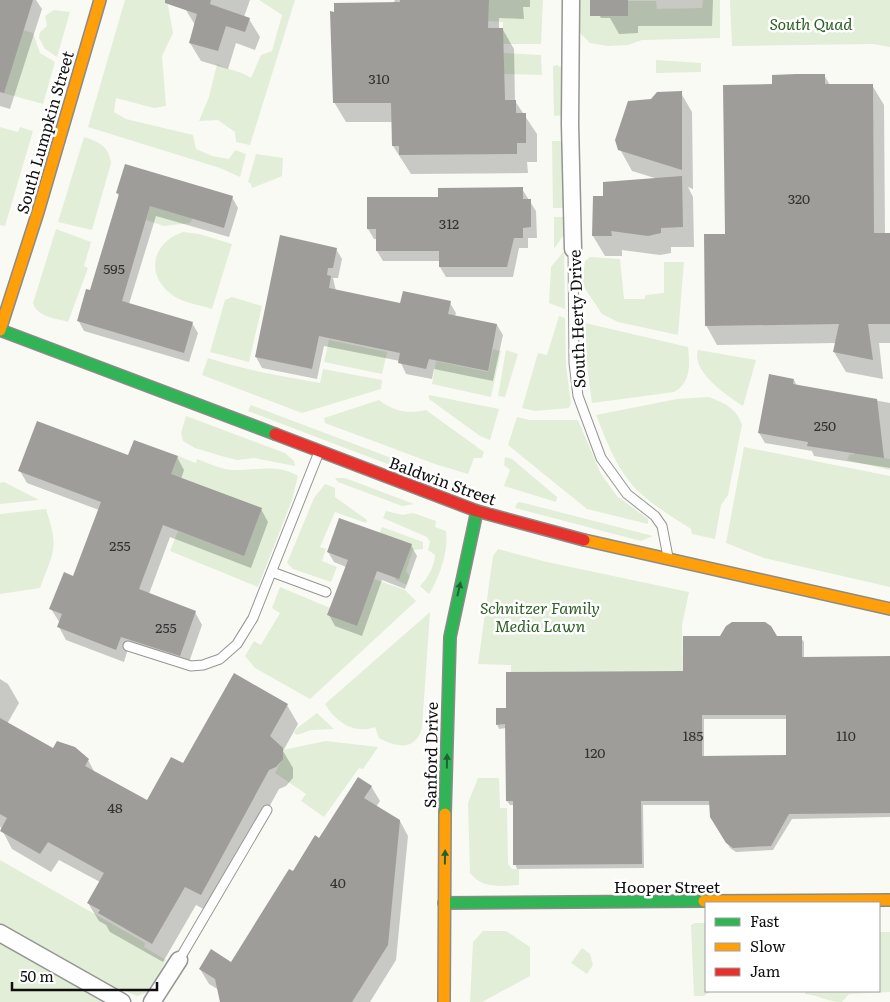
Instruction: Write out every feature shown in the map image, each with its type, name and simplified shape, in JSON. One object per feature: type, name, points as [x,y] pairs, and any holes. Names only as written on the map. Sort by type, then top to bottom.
[{"type":"street","name":"South Lumpkin Street","points":[[0,330],[38,212],[100,0]]},
{"type":"street","name":"South Herty Drive","points":[[571,0],[570,124],[573,249]]},
{"type":"street","name":"Baldwin Street","points":[[0,330],[477,511],[590,542],[890,609]]},
{"type":"street","name":"Sanford Drive","points":[[444,1002],[444,903],[450,637],[477,511]]},
{"type":"street","name":"Hooper Street","points":[[444,903],[890,900]]},
{"type":"street","points":[[0,933],[122,1002]]},
{"type":"street","points":[[152,1002],[179,960]]},
{"type":"lane","name":"South Herty Drive","points":[[573,249],[574,363],[578,396],[601,458],[627,494],[655,516],[662,526],[668,560]]},
{"type":"lane","points":[[128,646],[186,666],[203,665],[220,659],[237,644],[245,633],[272,572],[319,452]]},
{"type":"lane","points":[[272,572],[326,592]]},
{"type":"lane","points":[[179,960],[267,810]]},
{"type":"green space","points":[[125,0],[167,0],[173,33],[162,56],[166,106],[154,108],[116,98],[114,112],[126,119],[193,135],[196,149],[212,156],[229,159],[235,150],[246,154],[240,177],[220,168],[88,127]]},
{"type":"green space","points":[[259,0],[295,0],[250,145],[236,142],[235,132],[218,120],[199,121],[209,97],[217,64],[243,73],[251,78],[261,55],[272,51],[282,15]]},
{"type":"green space","points":[[489,0],[543,0],[541,44],[503,44],[503,22],[488,21]]},
{"type":"green space","points":[[574,0],[590,0],[590,16],[628,16],[628,1],[656,1],[657,9],[702,8],[703,0],[720,0],[720,38],[642,40],[628,45],[608,46],[590,43],[579,32]]},
{"type":"green space","name":"South Quad","points":[[730,0],[890,0],[890,47],[873,44],[732,46]]},
{"type":"green space","points":[[54,10],[70,12],[57,57],[45,49],[39,38],[40,32],[47,26],[45,16]]},
{"type":"green space","points":[[23,30],[33,33],[40,53],[55,62],[43,104],[3,93]]},
{"type":"green space","points":[[504,53],[541,55],[542,75],[504,74]]},
{"type":"green space","points":[[656,60],[701,63],[701,72],[656,73]]},
{"type":"green space","points":[[557,65],[562,68],[565,115],[554,116],[553,66]]},
{"type":"green space","points":[[0,127],[18,132],[20,127],[33,131],[5,226],[0,225]]},
{"type":"green space","points":[[84,137],[106,149],[111,163],[92,230],[58,222]]},
{"type":"green space","points":[[552,141],[565,141],[565,208],[553,208]]},
{"type":"green space","points":[[256,154],[283,158],[282,176],[252,188],[248,182]]},
{"type":"green space","points":[[150,206],[193,218],[190,223],[164,226],[146,220]]},
{"type":"green space","points":[[554,217],[565,217],[565,233],[554,249]]},
{"type":"green space","points":[[56,229],[91,242],[84,266],[88,268],[68,322],[42,314],[35,308],[33,303]]},
{"type":"green space","points":[[183,232],[199,234],[232,244],[212,309],[175,297],[165,289],[159,280],[155,262],[158,252],[172,237]]},
{"type":"green space","points":[[564,251],[565,309],[549,303],[551,267]]},
{"type":"green space","points":[[590,257],[620,259],[624,299],[644,299],[646,295],[664,293],[664,262],[684,262],[678,335],[618,322],[602,314],[582,284],[585,261]]},
{"type":"green space","points":[[232,297],[262,306],[249,362],[210,352],[225,300]]},
{"type":"green space","points":[[559,316],[565,318],[566,366],[571,403],[569,408],[535,411],[522,408],[538,353],[547,355]]},
{"type":"green space","points":[[585,323],[688,347],[689,366],[684,384],[674,392],[592,403],[585,350]]},
{"type":"green space","points":[[329,340],[387,352],[382,374],[324,362]]},
{"type":"green space","points":[[493,349],[501,351],[491,397],[432,384],[436,361],[488,372]]},
{"type":"green space","points":[[506,350],[518,354],[505,397],[498,396]]},
{"type":"green space","points":[[698,350],[756,360],[743,406],[720,390],[705,375],[697,358]]},
{"type":"green space","points":[[208,358],[249,369],[320,383],[323,369],[382,380],[381,389],[302,413],[202,375]]},
{"type":"green space","points":[[429,395],[499,409],[490,440],[480,436],[429,399]]},
{"type":"green space","points":[[709,397],[730,407],[740,419],[742,425],[728,495],[721,505],[715,539],[692,534],[691,529],[637,490],[622,471],[605,438],[596,415],[677,399]]},
{"type":"green space","points":[[379,400],[402,411],[426,410],[484,452],[482,458],[474,458],[468,474],[435,464],[325,423],[324,418]]},
{"type":"green space","points":[[251,405],[442,477],[440,484],[248,411]]},
{"type":"green space","points":[[186,416],[285,453],[294,461],[295,466],[254,458],[237,460],[195,448],[183,441],[181,433]]},
{"type":"green space","points":[[517,417],[529,420],[578,420],[601,474],[617,496],[648,519],[648,524],[587,509],[508,445]]},
{"type":"green space","points":[[744,447],[890,476],[890,587],[764,558],[726,543]]},
{"type":"green space","points":[[854,452],[890,459],[890,470],[847,460],[850,454],[854,455]]},
{"type":"green space","points":[[178,456],[196,463],[197,459],[214,466],[232,470],[265,468],[282,470],[298,476],[292,500],[258,587],[170,551],[178,531],[244,556],[171,474]]},
{"type":"green space","points":[[505,457],[512,459],[557,497],[556,502],[504,486],[510,470],[504,465]]},
{"type":"green space","points":[[335,478],[345,478],[414,504],[402,506],[338,482]]},
{"type":"green space","points":[[4,482],[39,500],[0,504],[0,483]]},
{"type":"green space","points":[[325,484],[335,488],[335,497],[367,520],[366,523],[335,512],[320,547],[326,549],[322,561],[337,567],[331,582],[293,569],[287,563],[314,498]]},
{"type":"green space","points":[[520,502],[653,536],[641,541],[515,508],[517,503]]},
{"type":"green space","points":[[46,509],[54,542],[49,565],[40,588],[0,594],[0,514]]},
{"type":"green space","points":[[386,511],[403,515],[413,513],[436,521],[435,527],[446,531],[447,539],[442,564],[429,594],[420,586],[426,579],[433,564],[435,555],[428,550],[430,542],[427,537],[383,518]]},
{"type":"green space","points":[[382,527],[423,542],[423,549],[413,550],[406,571],[410,577],[407,585],[396,580],[380,532]]},
{"type":"green space","name":"Schnitzer Family Media Lawn","points":[[498,549],[547,562],[689,592],[682,625],[683,671],[511,672],[511,665],[478,664],[493,556]]},
{"type":"green space","points":[[374,579],[405,590],[416,601],[310,699],[255,668],[245,656],[254,641],[261,645],[280,613],[272,608],[280,587],[330,608],[328,615],[356,626]]},
{"type":"green space","points":[[430,612],[422,728],[415,741],[404,745],[392,744],[379,738],[375,727],[367,729],[353,728],[334,716],[325,704]]},
{"type":"green space","points":[[317,713],[334,729],[311,730],[297,735],[294,733],[296,729]]},
{"type":"green space","points":[[326,741],[378,747],[363,769],[359,768],[324,817],[301,801],[306,794],[275,773],[281,761],[283,750]]},
{"type":"green space","points":[[478,778],[499,778],[500,808],[507,808],[508,864],[512,869],[519,869],[519,885],[499,886],[486,884],[480,882],[470,873],[468,803]]},
{"type":"green space","points":[[0,860],[142,941],[145,943],[144,947],[166,960],[149,992],[137,996],[119,988],[111,1002],[0,1002]]},
{"type":"green space","points":[[705,923],[705,992],[710,992],[704,996],[694,996],[691,925]]},
{"type":"green space","points":[[483,931],[506,931],[530,947],[530,976],[482,1002],[470,1002],[473,942]]},
{"type":"green space","points":[[880,932],[890,932],[890,992],[849,994],[842,1002],[805,994],[805,992],[880,992]]},
{"type":"green space","points":[[582,948],[590,954],[593,965],[587,974],[571,963]]},
{"type":"building","points":[[0,0],[33,0],[4,93],[0,92]]},
{"type":"building","points":[[165,0],[211,0],[210,4],[250,18],[245,32],[226,26],[218,51],[189,43],[197,14],[165,3]]},
{"type":"building","points":[[400,0],[489,0],[488,28],[503,28],[505,100],[516,100],[516,113],[526,113],[526,143],[517,143],[517,154],[399,155],[399,146],[392,146],[391,103],[333,103],[330,11],[334,12],[334,3],[400,2]]},
{"type":"building","points":[[590,0],[628,0],[628,16],[590,16]]},
{"type":"building","points":[[825,74],[825,84],[873,84],[874,233],[890,233],[890,324],[868,324],[873,360],[833,352],[839,324],[705,326],[704,234],[725,234],[723,85],[772,84],[772,75]]},
{"type":"building","points":[[682,91],[682,170],[618,150],[615,140],[628,101],[651,99],[657,92]]},
{"type":"building","points":[[125,164],[233,196],[224,228],[150,206],[122,301],[193,322],[184,353],[77,321],[86,289],[90,290],[119,194],[116,193]]},
{"type":"building","points":[[682,176],[683,227],[661,228],[661,233],[648,236],[611,231],[612,236],[592,236],[593,196],[603,196],[603,182]]},
{"type":"building","points":[[523,187],[523,199],[531,199],[531,227],[523,228],[523,238],[514,238],[507,267],[439,267],[439,251],[376,251],[376,229],[367,229],[367,197],[438,197],[438,188]]},
{"type":"building","points":[[280,235],[337,248],[333,268],[328,268],[327,275],[331,276],[329,288],[400,303],[403,291],[451,301],[448,314],[497,324],[488,371],[429,359],[426,369],[398,363],[400,353],[319,336],[312,369],[255,357]]},
{"type":"building","points":[[769,374],[794,379],[793,384],[877,399],[884,458],[807,446],[808,442],[758,433]]},
{"type":"building","points":[[37,421],[128,455],[134,440],[178,456],[171,474],[262,508],[244,556],[163,525],[139,589],[196,611],[180,656],[121,637],[116,650],[57,627],[62,614],[49,609],[64,572],[73,576],[101,502],[18,471]]},
{"type":"building","points":[[339,518],[412,544],[399,579],[377,571],[357,626],[327,615],[348,560],[327,552]]},
{"type":"building","points":[[732,622],[765,622],[771,626],[777,636],[802,636],[802,657],[890,656],[890,813],[789,814],[771,846],[733,848],[726,843],[710,817],[709,801],[641,801],[642,864],[513,865],[513,801],[506,801],[505,724],[496,725],[496,708],[506,708],[506,672],[683,671],[683,636],[720,636],[726,626]],"holes":[[[702,715],[786,715],[786,755],[702,756]]]},
{"type":"building","points":[[234,673],[288,704],[270,736],[283,748],[283,759],[276,767],[269,770],[201,895],[185,887],[152,944],[98,913],[100,910],[87,903],[104,873],[48,842],[40,854],[0,831],[7,818],[0,814],[0,718],[53,748],[57,741],[75,747],[89,759],[85,766],[147,800],[171,757],[183,763]]},
{"type":"building","points":[[358,777],[372,786],[364,798],[400,820],[388,945],[352,1002],[220,1002],[215,979],[199,969],[211,949],[231,962],[289,869],[293,871],[315,835],[319,838]]},
{"type":"traffic: fast","points":[[0,330],[275,434]]},
{"type":"traffic: fast","points":[[445,814],[450,637],[477,511]]},
{"type":"traffic: fast","points":[[444,903],[704,901]]},
{"type":"traffic: slow","points":[[0,330],[38,212],[100,0]]},
{"type":"traffic: slow","points":[[584,540],[890,609]]},
{"type":"traffic: slow","points":[[444,1002],[445,814]]},
{"type":"traffic: slow","points":[[704,901],[890,900]]},
{"type":"traffic: jam","points":[[275,434],[477,511],[584,540]]}]
